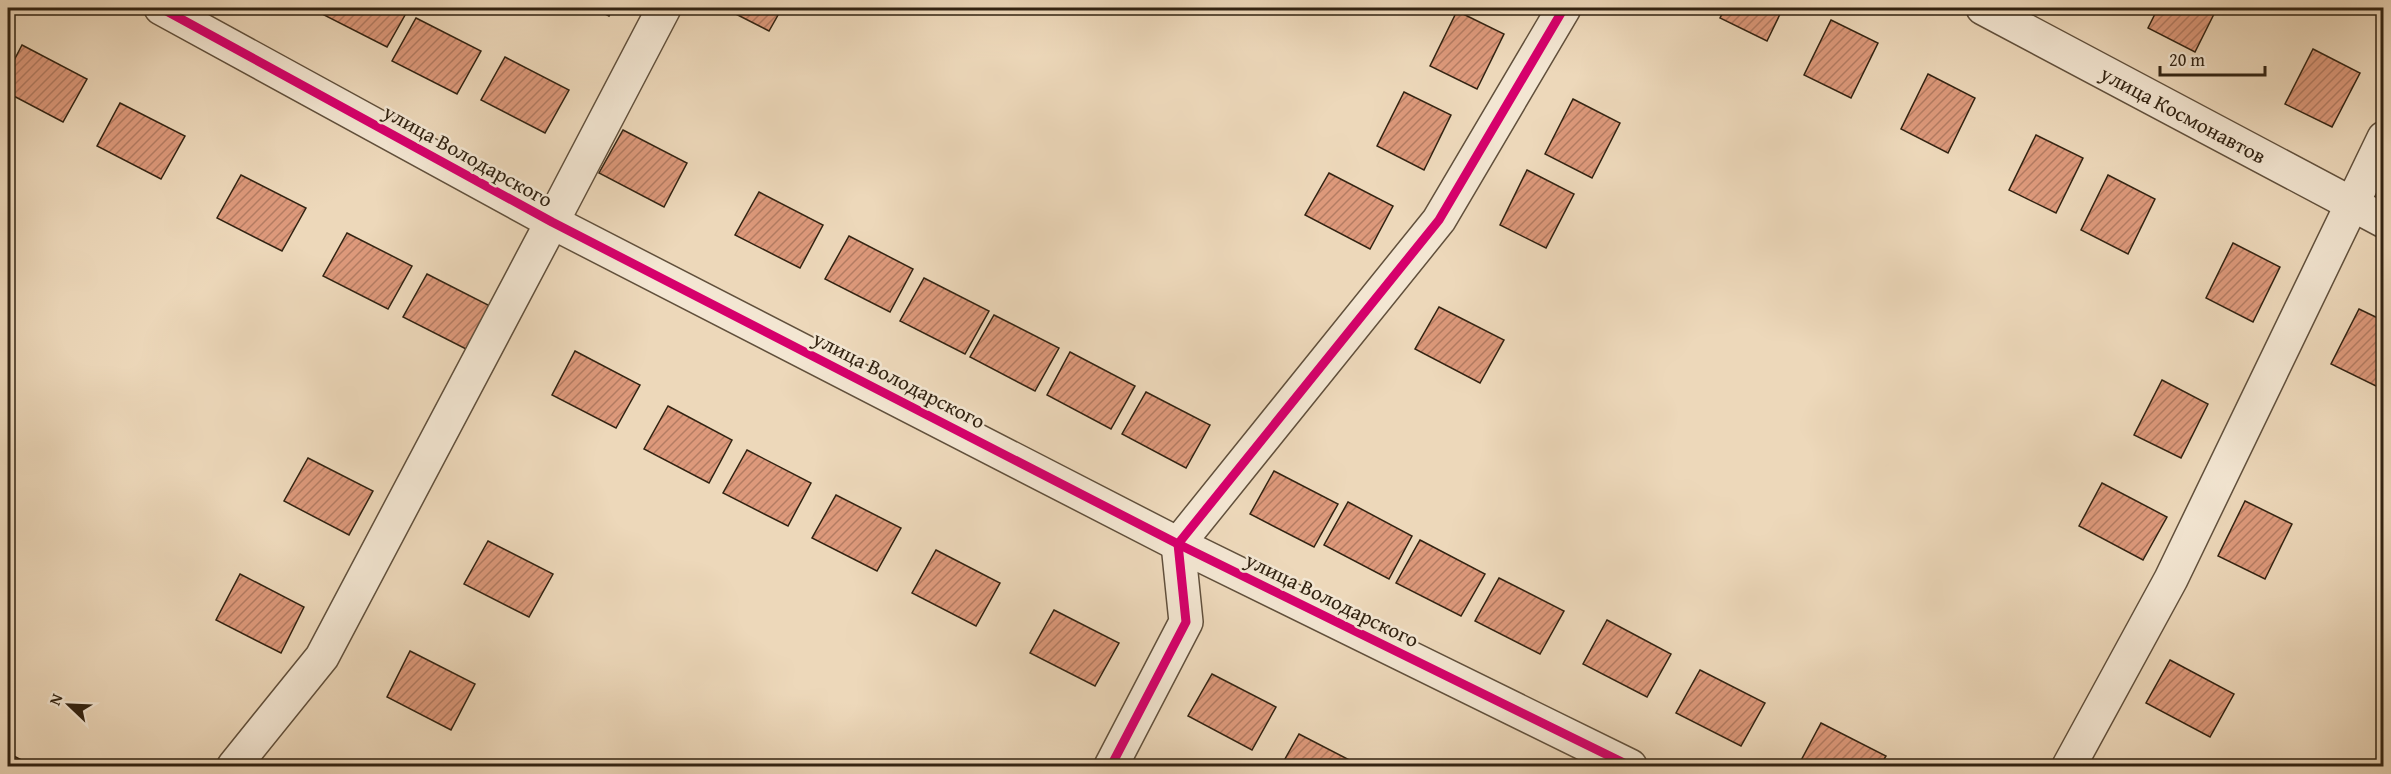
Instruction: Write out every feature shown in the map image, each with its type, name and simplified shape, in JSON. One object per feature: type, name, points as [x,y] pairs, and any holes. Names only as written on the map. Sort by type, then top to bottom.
[{"type":"street","name":"улица Володарского","points":[[160,8],[552,222],[1178,544],[1630,766]]},
{"type":"street","points":[[234,766],[322,657],[664,8]]},
{"type":"street","points":[[1111,766],[1186,622],[1178,544],[1439,220],[1564,8]]},
{"type":"street","name":"улица Космонавтов","points":[[1983,8],[2384,221]]},
{"type":"street","points":[[2069,766],[2171,579],[2384,138]]},
{"type":"building","points":[[325,8],[409,8],[387,47],[322,14]]},
{"type":"building","points":[[593,8],[613,8],[609,16]]},
{"type":"building","points":[[724,8],[782,8],[769,31]]},
{"type":"building","points":[[1725,8],[1783,8],[1767,41],[1720,18]]},
{"type":"building","points":[[2158,8],[2217,8],[2195,52],[2148,28]]},
{"type":"building","points":[[1457,11],[1504,34],[1477,89],[1430,66]]},
{"type":"building","points":[[416,18],[481,51],[457,94],[392,61]]},
{"type":"building","points":[[1831,20],[1878,43],[1851,98],[1804,75]]},
{"type":"building","points":[[22,45],[87,79],[63,122],[8,93],[8,72]]},
{"type":"building","points":[[2313,49],[2360,73],[2332,127],[2285,104]]},
{"type":"building","points":[[505,57],[569,90],[545,133],[481,100]]},
{"type":"building","points":[[1928,74],[1975,98],[1948,153],[1901,129]]},
{"type":"building","points":[[1404,92],[1451,115],[1424,170],[1377,146]]},
{"type":"building","points":[[1573,99],[1620,123],[1592,178],[1545,154]]},
{"type":"building","points":[[120,103],[185,136],[161,179],[97,146]]},
{"type":"building","points":[[623,130],[687,163],[664,207],[599,173]]},
{"type":"building","points":[[2036,135],[2083,158],[2056,213],[2009,190]]},
{"type":"building","points":[[1527,170],[1574,194],[1546,248],[1500,225]]},
{"type":"building","points":[[1329,173],[1393,206],[1370,249],[1305,215]]},
{"type":"building","points":[[241,175],[306,208],[282,251],[217,218]]},
{"type":"building","points":[[2108,175],[2155,199],[2128,254],[2081,230]]},
{"type":"building","points":[[759,192],[823,225],[800,268],[735,235]]},
{"type":"building","points":[[347,233],[412,266],[388,309],[323,276]]},
{"type":"building","points":[[849,236],[913,269],[890,312],[825,279]]},
{"type":"building","points":[[2233,243],[2280,267],[2253,322],[2206,298]]},
{"type":"building","points":[[427,274],[492,307],[468,350],[403,317]]},
{"type":"building","points":[[924,278],[989,311],[965,354],[900,321]]},
{"type":"building","points":[[1439,307],[1504,340],[1480,383],[1415,349]]},
{"type":"building","points":[[2359,309],[2384,321],[2384,376],[2378,387],[2331,364]]},
{"type":"building","points":[[994,315],[1059,348],[1035,391],[970,357]]},
{"type":"building","points":[[575,351],[640,385],[616,428],[552,395]]},
{"type":"building","points":[[1070,352],[1135,386],[1111,429],[1047,395]]},
{"type":"building","points":[[2162,380],[2208,404],[2181,458],[2134,435]]},
{"type":"building","points":[[1146,392],[1210,425],[1186,468],[1122,434]]},
{"type":"building","points":[[668,406],[732,440],[709,483],[644,449]]},
{"type":"building","points":[[747,450],[811,483],[788,526],[723,493]]},
{"type":"building","points":[[308,458],[373,491],[349,535],[284,501]]},
{"type":"building","points":[[1274,471],[1338,504],[1314,547],[1250,514]]},
{"type":"building","points":[[2102,483],[2167,517],[2143,560],[2079,526]]},
{"type":"building","points":[[836,495],[901,528],[877,571],[812,538]]},
{"type":"building","points":[[2245,501],[2292,524],[2265,579],[2218,556]]},
{"type":"building","points":[[1348,502],[1412,536],[1389,579],[1324,545]]},
{"type":"building","points":[[1420,540],[1485,574],[1461,616],[1396,583]]},
{"type":"building","points":[[488,541],[553,574],[529,617],[464,584]]},
{"type":"building","points":[[936,550],[1000,583],[976,626],[912,593]]},
{"type":"building","points":[[240,574],[304,607],[281,653],[216,620]]},
{"type":"building","points":[[1499,578],[1564,611],[1540,654],[1475,621]]},
{"type":"building","points":[[1054,610],[1119,643],[1095,686],[1030,653]]},
{"type":"building","points":[[1607,620],[1671,654],[1647,697],[1583,664]]},
{"type":"building","points":[[410,651],[475,684],[451,730],[387,697]]},
{"type":"building","points":[[2170,660],[2234,694],[2210,737],[2146,703]]},
{"type":"building","points":[[1700,670],[1765,703],[1741,746],[1676,713]]},
{"type":"building","points":[[1212,674],[1276,707],[1252,750],[1188,716]]},
{"type":"building","points":[[1821,723],[1886,756],[1880,766],[1798,766]]},
{"type":"building","points":[[1299,734],[1361,766],[1281,766]]},
{"type":"building","points":[[8,753],[33,766],[8,766]]},
{"type":"cycle path","points":[[161,8],[552,222],[1178,544],[1630,766]]},
{"type":"cycle path","points":[[1111,766],[1186,622],[1178,544],[1439,220],[1564,8]]}]
